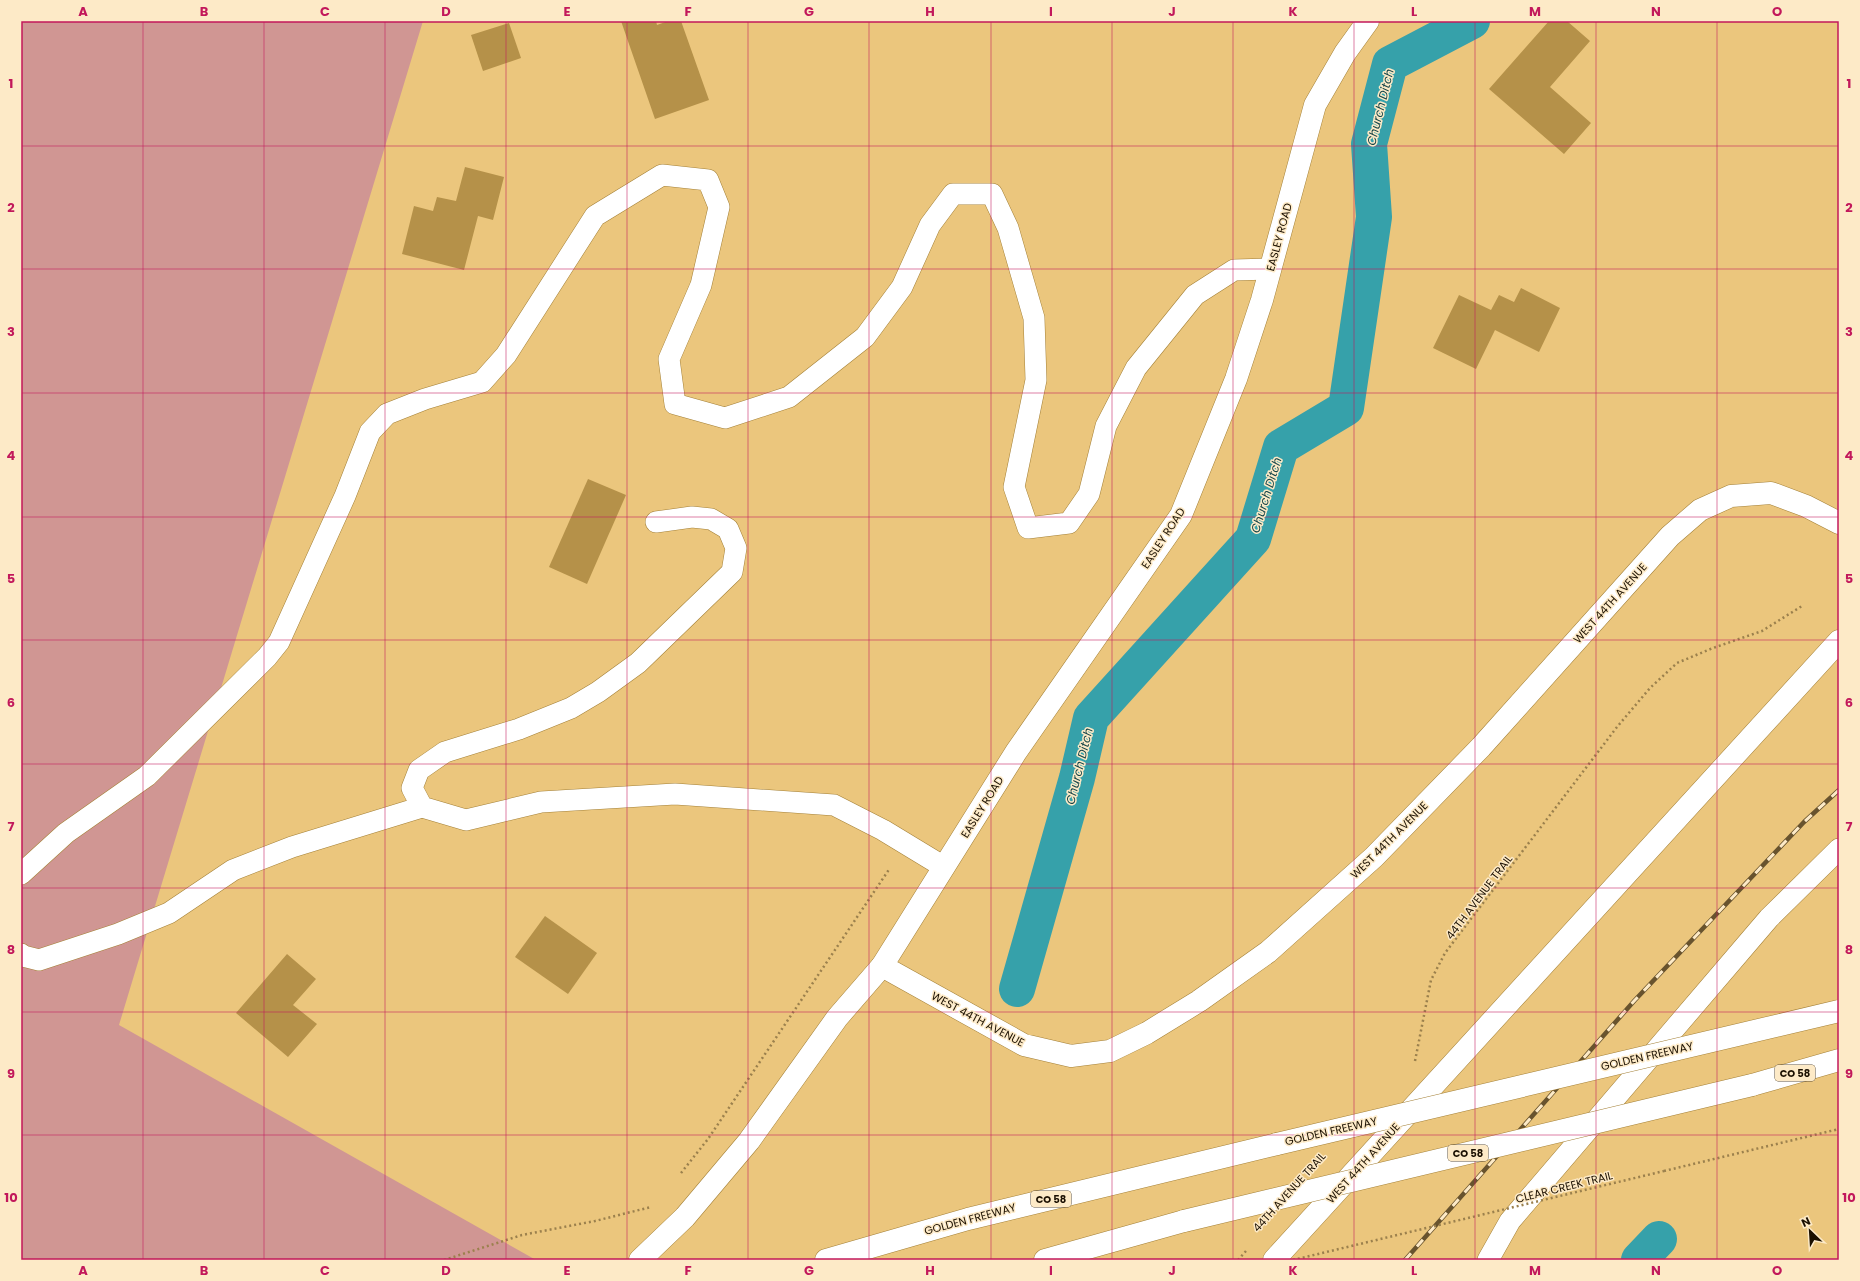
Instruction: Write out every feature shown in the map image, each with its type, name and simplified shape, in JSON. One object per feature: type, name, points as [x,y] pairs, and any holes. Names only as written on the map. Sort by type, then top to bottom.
[{"type":"main road","name":"EASLEY ROAD","points":[[640,1260],[685,1217],[749,1141],[837,1018],[882,966],[1016,752],[1181,515],[1236,380],[1270,269],[1316,105],[1345,53],[1368,21]]},
{"type":"main road","name":"WEST 44TH AVENUE","points":[[882,966],[1024,1045],[1071,1056],[1110,1051],[1147,1033],[1199,1001],[1268,952],[1374,857],[1481,747],[1670,536],[1700,510],[1731,496],[1771,493],[1806,506],[1839,523]]},
{"type":"main road","name":"WEST 44TH AVENUE","points":[[1274,1260],[1839,641]]},
{"type":"main road","name":"GOLDEN FREEWAY","points":[[826,1260],[968,1219],[1839,1011]]},
{"type":"main road","name":"CO 58","points":[[1045,1260],[1184,1221],[1752,1085],[1839,1060]]},
{"type":"lane","points":[[21,874],[66,833],[147,776],[267,657],[279,642],[345,496],[370,432],[387,414],[425,399],[482,382],[506,355],[595,216],[662,175],[708,180],[719,207],[701,285],[669,359],[675,404],[725,418],[789,397],[865,337],[902,287],[930,225],[953,194],[992,194],[1008,228],[1034,318],[1036,380],[1014,487],[1028,528],[1069,523],[1089,494],[1106,426],[1136,368],[1195,295],[1234,270],[1270,269]]},
{"type":"lane","points":[[422,807],[412,788],[419,770],[445,752],[519,729],[571,708],[598,692],[638,663],[732,572],[736,548],[728,529],[711,519],[692,517],[656,522]]},
{"type":"lane","points":[[21,954],[23,956],[39,960],[118,934],[169,913],[233,870],[292,847],[422,807],[466,820],[541,802],[675,794],[834,805],[884,830],[944,867]]},
{"type":"lane","points":[[1488,1260],[1510,1221],[1693,1005],[1769,918],[1839,849]]},
{"type":"path","name":"44TH AVENUE TRAIL","points":[[1414,1064],[1431,980],[1445,954],[1617,728],[1650,688],[1677,663],[1713,648],[1762,631],[1802,606]]},
{"type":"path","points":[[679,1176],[708,1138],[907,844]]},
{"type":"path","name":"CLEAR CREEK TRAIL","points":[[1292,1260],[1839,1129]]},
{"type":"path","points":[[444,1260],[522,1235],[595,1221],[654,1207]]},
{"type":"path","points":[[1238,1260],[1249,1248]]},
{"type":"shaded area","points":[[21,21],[423,21],[119,1025],[536,1260],[21,1260]]},
{"type":"building","points":[[621,21],[656,21],[657,25],[668,21],[681,21],[709,100],[655,119]]},
{"type":"building","points":[[1549,21],[1567,21],[1590,41],[1550,87],[1591,123],[1564,154],[1489,89]]},
{"type":"building","points":[[509,23],[521,58],[483,71],[471,35]]},
{"type":"building","points":[[465,167],[504,177],[493,220],[478,216],[464,270],[402,254],[414,206],[433,211],[437,197],[456,201]]},
{"type":"building","points":[[1521,288],[1560,308],[1539,352],[1495,330],[1476,369],[1433,348],[1459,295],[1491,310],[1499,295],[1514,302]]},
{"type":"building","points":[[588,479],[626,495],[587,584],[549,567]]},
{"type":"building","points":[[545,916],[597,953],[568,994],[515,957]]},
{"type":"building","points":[[287,954],[316,979],[293,1005],[317,1024],[288,1057],[236,1013]]},
{"type":"waterway","name":"Church Ditch","points":[[1017,989],[1077,778],[1091,718],[1253,539],[1281,447],[1346,408],[1374,217],[1369,144],[1390,64],[1472,21]]},
{"type":"waterway","points":[[1639,1260],[1659,1239]]},
{"type":"railway","points":[[1405,1260],[1635,1000],[1804,822],[1839,790]]}]
